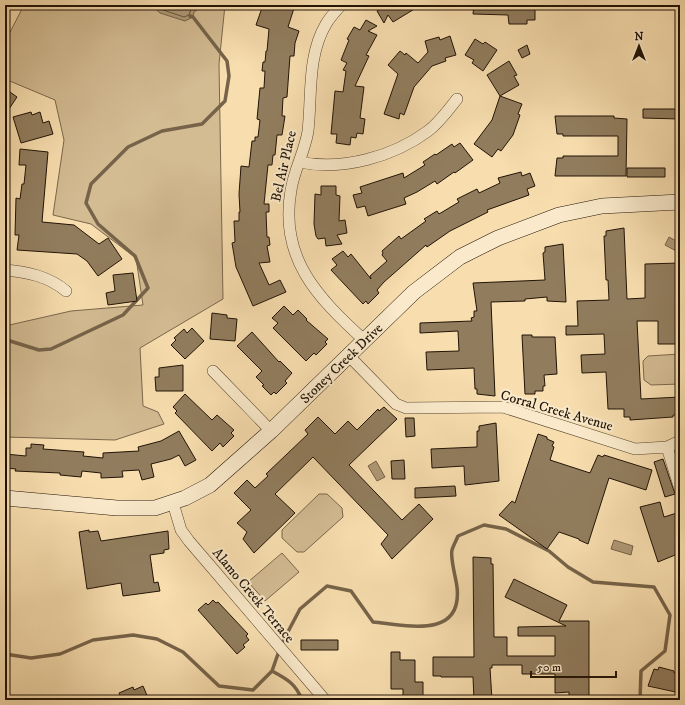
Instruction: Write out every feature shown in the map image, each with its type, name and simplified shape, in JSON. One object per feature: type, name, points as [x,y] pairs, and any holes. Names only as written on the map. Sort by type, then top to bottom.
[{"type":"street","name":"Bel Air Place","points":[[341,5],[326,24],[313,56],[307,133],[300,162],[291,188],[288,214],[292,246],[300,267],[319,294],[364,340]]},
{"type":"street","points":[[300,162],[334,166],[373,157],[406,144],[428,130],[443,116],[457,99]]},
{"type":"street","name":"Stoney Creek Drive","points":[[5,498],[117,508],[155,508],[173,503],[210,484],[271,431],[414,292],[460,257],[498,238],[559,215],[602,206],[680,202]]},
{"type":"street","points":[[5,270],[24,272],[42,277],[58,284],[66,291]]},
{"type":"street","name":"Corral Creek Avenue","points":[[349,356],[396,404],[406,408],[503,407],[635,449],[667,447],[680,441]]},
{"type":"street","points":[[213,371],[271,431]]},
{"type":"street","points":[[667,447],[680,489]]},
{"type":"street","name":"Alamo Creek Terrace","points":[[173,503],[182,530],[188,541],[325,700]]},
{"type":"shaded area","points":[[24,5],[225,5],[219,64],[223,299],[140,348],[143,406],[158,412],[164,424],[115,440],[5,437],[5,326],[71,311],[143,305],[136,258],[91,224],[53,215],[64,140],[55,100],[5,79],[5,42]]},
{"type":"shaded area","points":[[680,354],[680,384],[651,385],[644,380],[643,361],[648,356]]},
{"type":"shaded area","points":[[319,494],[327,494],[342,508],[343,517],[304,552],[297,552],[282,538],[282,530]]},
{"type":"shaded area","points":[[282,553],[299,572],[265,601],[248,582]]},
{"type":"water","points":[[151,5],[204,5],[194,12],[193,17],[185,21],[160,13]]},
{"type":"water","points":[[669,237],[680,243],[680,253],[665,245]]},
{"type":"water","points":[[376,461],[385,477],[377,481],[368,466]]},
{"type":"water","points":[[614,540],[633,546],[631,555],[611,549]]},
{"type":"building","points":[[263,5],[295,5],[288,27],[299,31],[295,43],[294,56],[290,56],[287,97],[283,98],[282,116],[285,116],[282,135],[277,135],[275,155],[273,155],[272,165],[268,165],[264,204],[269,204],[269,212],[266,212],[267,237],[269,237],[270,245],[267,246],[270,262],[259,263],[269,285],[280,280],[286,292],[253,306],[236,267],[232,243],[235,242],[234,221],[239,221],[241,166],[249,167],[252,141],[255,141],[255,137],[258,137],[260,120],[257,119],[260,88],[264,88],[265,71],[262,71],[263,62],[265,62],[267,51],[269,29],[256,25]]},
{"type":"building","points":[[383,5],[421,5],[393,22],[388,15],[384,23],[377,11],[384,7]]},
{"type":"building","points":[[474,5],[527,5],[527,7],[535,7],[535,20],[527,20],[527,24],[509,24],[508,15],[473,14]]},
{"type":"building","points":[[366,20],[377,26],[368,31],[377,35],[366,55],[369,56],[355,86],[364,87],[360,118],[365,119],[363,134],[357,133],[356,138],[351,137],[350,145],[336,143],[337,134],[331,134],[335,91],[343,92],[346,71],[343,70],[347,63],[341,60],[349,40],[347,39],[354,27],[360,30]]},
{"type":"building","points":[[450,36],[456,55],[445,58],[446,61],[432,66],[414,87],[404,115],[400,113],[399,119],[384,114],[398,74],[388,65],[400,51],[405,55],[406,53],[418,63],[428,52],[425,41],[439,37],[440,40]]},
{"type":"building","points":[[475,39],[483,44],[485,42],[497,50],[483,71],[472,63],[474,60],[465,55]]},
{"type":"building","points":[[527,45],[530,54],[522,58],[518,50]]},
{"type":"building","points":[[509,61],[517,75],[514,76],[519,85],[500,96],[487,75]]},
{"type":"building","points":[[10,92],[17,97],[5,115],[5,99]]},
{"type":"building","points":[[500,96],[522,104],[513,135],[501,151],[498,149],[492,157],[474,144],[492,120]]},
{"type":"building","points":[[643,109],[680,109],[680,119],[643,118]]},
{"type":"building","points":[[31,112],[32,115],[40,112],[43,123],[49,121],[53,134],[21,143],[13,117]]},
{"type":"building","points":[[555,116],[614,116],[614,118],[627,119],[626,176],[555,176],[557,158],[563,158],[563,156],[618,156],[618,136],[563,136],[563,134],[557,134]]},
{"type":"building","points":[[460,143],[473,160],[437,184],[435,181],[404,198],[406,204],[368,216],[365,206],[357,208],[353,195],[362,193],[360,187],[403,173],[404,178],[425,165],[423,162],[435,154],[436,155],[452,144],[454,147]]},
{"type":"building","points":[[20,149],[48,152],[42,222],[74,225],[99,244],[108,238],[122,259],[98,276],[87,261],[77,254],[17,250],[19,235],[15,235],[16,198],[20,199],[22,184],[24,184],[26,165],[19,165]]},
{"type":"building","points":[[627,168],[665,168],[665,177],[627,177]]},
{"type":"building","points":[[521,172],[522,176],[530,173],[535,186],[527,189],[529,195],[487,210],[488,212],[450,231],[427,247],[426,245],[384,282],[377,290],[379,293],[368,304],[366,301],[363,304],[331,270],[337,265],[332,259],[343,251],[348,257],[351,254],[371,279],[370,276],[387,261],[382,255],[382,251],[399,236],[401,239],[426,221],[424,219],[437,211],[439,214],[459,202],[457,199],[477,189],[479,193],[500,183],[498,178]]},
{"type":"building","points":[[321,186],[336,186],[336,195],[340,196],[339,221],[345,220],[347,233],[337,235],[342,244],[326,246],[325,238],[318,239],[316,236],[314,224],[315,194],[321,195]]},
{"type":"building","points":[[624,228],[627,299],[645,298],[645,264],[680,263],[680,344],[658,344],[658,321],[637,321],[641,399],[680,397],[679,415],[673,415],[673,417],[630,420],[630,417],[624,417],[624,409],[608,409],[606,372],[582,373],[581,355],[605,354],[604,334],[566,335],[566,326],[578,326],[577,301],[609,300],[608,280],[606,280],[604,236],[606,236],[606,231]]},
{"type":"building","points":[[563,244],[566,302],[547,301],[547,297],[525,299],[525,301],[491,302],[495,396],[477,394],[477,389],[475,389],[474,368],[427,370],[426,352],[459,351],[458,331],[420,333],[420,323],[472,321],[471,318],[474,317],[474,311],[477,311],[473,283],[545,280],[543,253],[545,252],[545,247]]},
{"type":"building","points":[[133,273],[137,301],[108,305],[106,293],[115,291],[113,275]]},
{"type":"building","points":[[284,306],[293,315],[298,310],[307,319],[306,320],[328,339],[325,342],[327,344],[316,355],[314,353],[306,361],[273,328],[278,323],[272,318]]},
{"type":"building","points":[[212,313],[227,315],[227,318],[237,319],[235,341],[210,339]]},
{"type":"building","points":[[192,328],[204,341],[185,359],[171,345],[176,340],[174,338],[184,329],[187,333]]},
{"type":"building","points":[[252,332],[279,362],[280,361],[292,373],[285,381],[287,383],[276,394],[274,392],[271,395],[262,386],[264,385],[256,377],[262,371],[237,346]]},
{"type":"building","points":[[522,335],[532,335],[532,337],[555,337],[557,374],[544,375],[545,386],[543,386],[543,391],[535,391],[535,394],[525,394]]},
{"type":"building","points":[[183,365],[183,391],[156,391],[155,377],[159,377],[159,368]]},
{"type":"building","points":[[185,394],[212,420],[217,415],[234,430],[231,433],[234,436],[223,447],[220,443],[212,451],[175,413],[177,411],[173,407]]},
{"type":"building","points":[[384,407],[397,419],[349,465],[402,520],[419,504],[433,519],[392,559],[381,544],[388,535],[313,457],[275,494],[295,513],[254,553],[243,539],[247,532],[237,523],[251,510],[234,493],[247,480],[255,488],[268,476],[266,474],[308,434],[305,430],[318,417],[335,434],[348,421],[357,430],[378,409],[379,411]]},
{"type":"building","points":[[405,418],[414,418],[415,436],[406,437]]},
{"type":"building","points":[[496,423],[499,481],[465,485],[464,466],[432,468],[431,449],[477,447],[477,431],[479,431],[479,426]]},
{"type":"building","points":[[179,431],[196,460],[185,466],[179,455],[171,459],[151,464],[154,477],[142,480],[139,470],[122,471],[123,477],[101,478],[101,473],[82,471],[81,477],[60,475],[60,473],[15,471],[16,469],[5,468],[5,454],[26,456],[26,448],[31,448],[31,444],[44,445],[43,449],[84,452],[83,456],[103,458],[103,453],[139,451],[138,447],[161,441]]},
{"type":"building","points":[[538,434],[547,437],[547,439],[554,442],[550,460],[590,473],[598,455],[603,457],[604,455],[652,470],[646,490],[609,478],[588,544],[559,532],[547,549],[499,515],[512,501],[515,503]]},
{"type":"building","points":[[663,459],[675,494],[665,497],[654,462]]},
{"type":"building","points":[[404,460],[405,479],[392,479],[391,461]]},
{"type":"building","points":[[455,486],[456,496],[415,498],[415,488]]},
{"type":"building","points":[[660,502],[664,517],[680,512],[680,553],[658,562],[640,507]]},
{"type":"building","points":[[89,530],[89,532],[98,531],[101,541],[168,531],[169,549],[164,550],[164,553],[150,555],[154,583],[158,582],[160,591],[123,596],[121,583],[87,589],[79,532]]},
{"type":"building","points":[[473,557],[491,558],[491,564],[493,564],[494,637],[507,637],[507,656],[555,656],[555,636],[518,636],[518,627],[566,626],[505,597],[514,579],[567,605],[559,621],[589,621],[589,700],[569,700],[569,692],[555,693],[555,674],[522,674],[522,665],[492,665],[492,668],[490,668],[492,700],[474,700],[473,677],[433,676],[433,657],[474,657]]},
{"type":"building","points":[[213,600],[216,603],[218,602],[248,634],[246,636],[249,640],[243,645],[245,647],[237,654],[198,610],[206,603],[208,605]]},
{"type":"building","points":[[301,640],[338,640],[338,650],[301,650]]},
{"type":"building","points":[[391,652],[400,652],[400,660],[415,660],[415,682],[423,682],[423,700],[403,700],[403,689],[391,689]]},
{"type":"building","points":[[659,667],[679,674],[677,682],[680,682],[680,693],[648,686],[654,669],[658,670]]},
{"type":"building","points":[[143,686],[149,700],[122,700],[119,693],[133,687],[134,690]]},
{"type":"waterway","points":[[5,345],[10,341],[39,350],[51,349],[123,315],[148,288],[135,256],[98,224],[86,203],[91,184],[128,147],[162,131],[202,124],[225,101],[229,76],[227,61],[193,17],[190,16]]},
{"type":"waterway","points":[[281,645],[300,609],[327,586],[351,591],[373,622],[415,626],[429,626],[441,622],[451,615],[456,604],[457,587],[452,563],[452,550],[454,545],[458,536],[484,525],[506,529],[549,551],[568,567],[593,582],[654,587],[670,615],[665,651],[641,671],[640,700]]},
{"type":"waterway","points":[[5,654],[31,658],[60,654],[93,640],[133,635],[157,639],[183,652],[219,686],[253,690],[272,671],[279,651]]},
{"type":"waterway","points":[[272,671],[290,682],[300,694],[302,700]]}]
